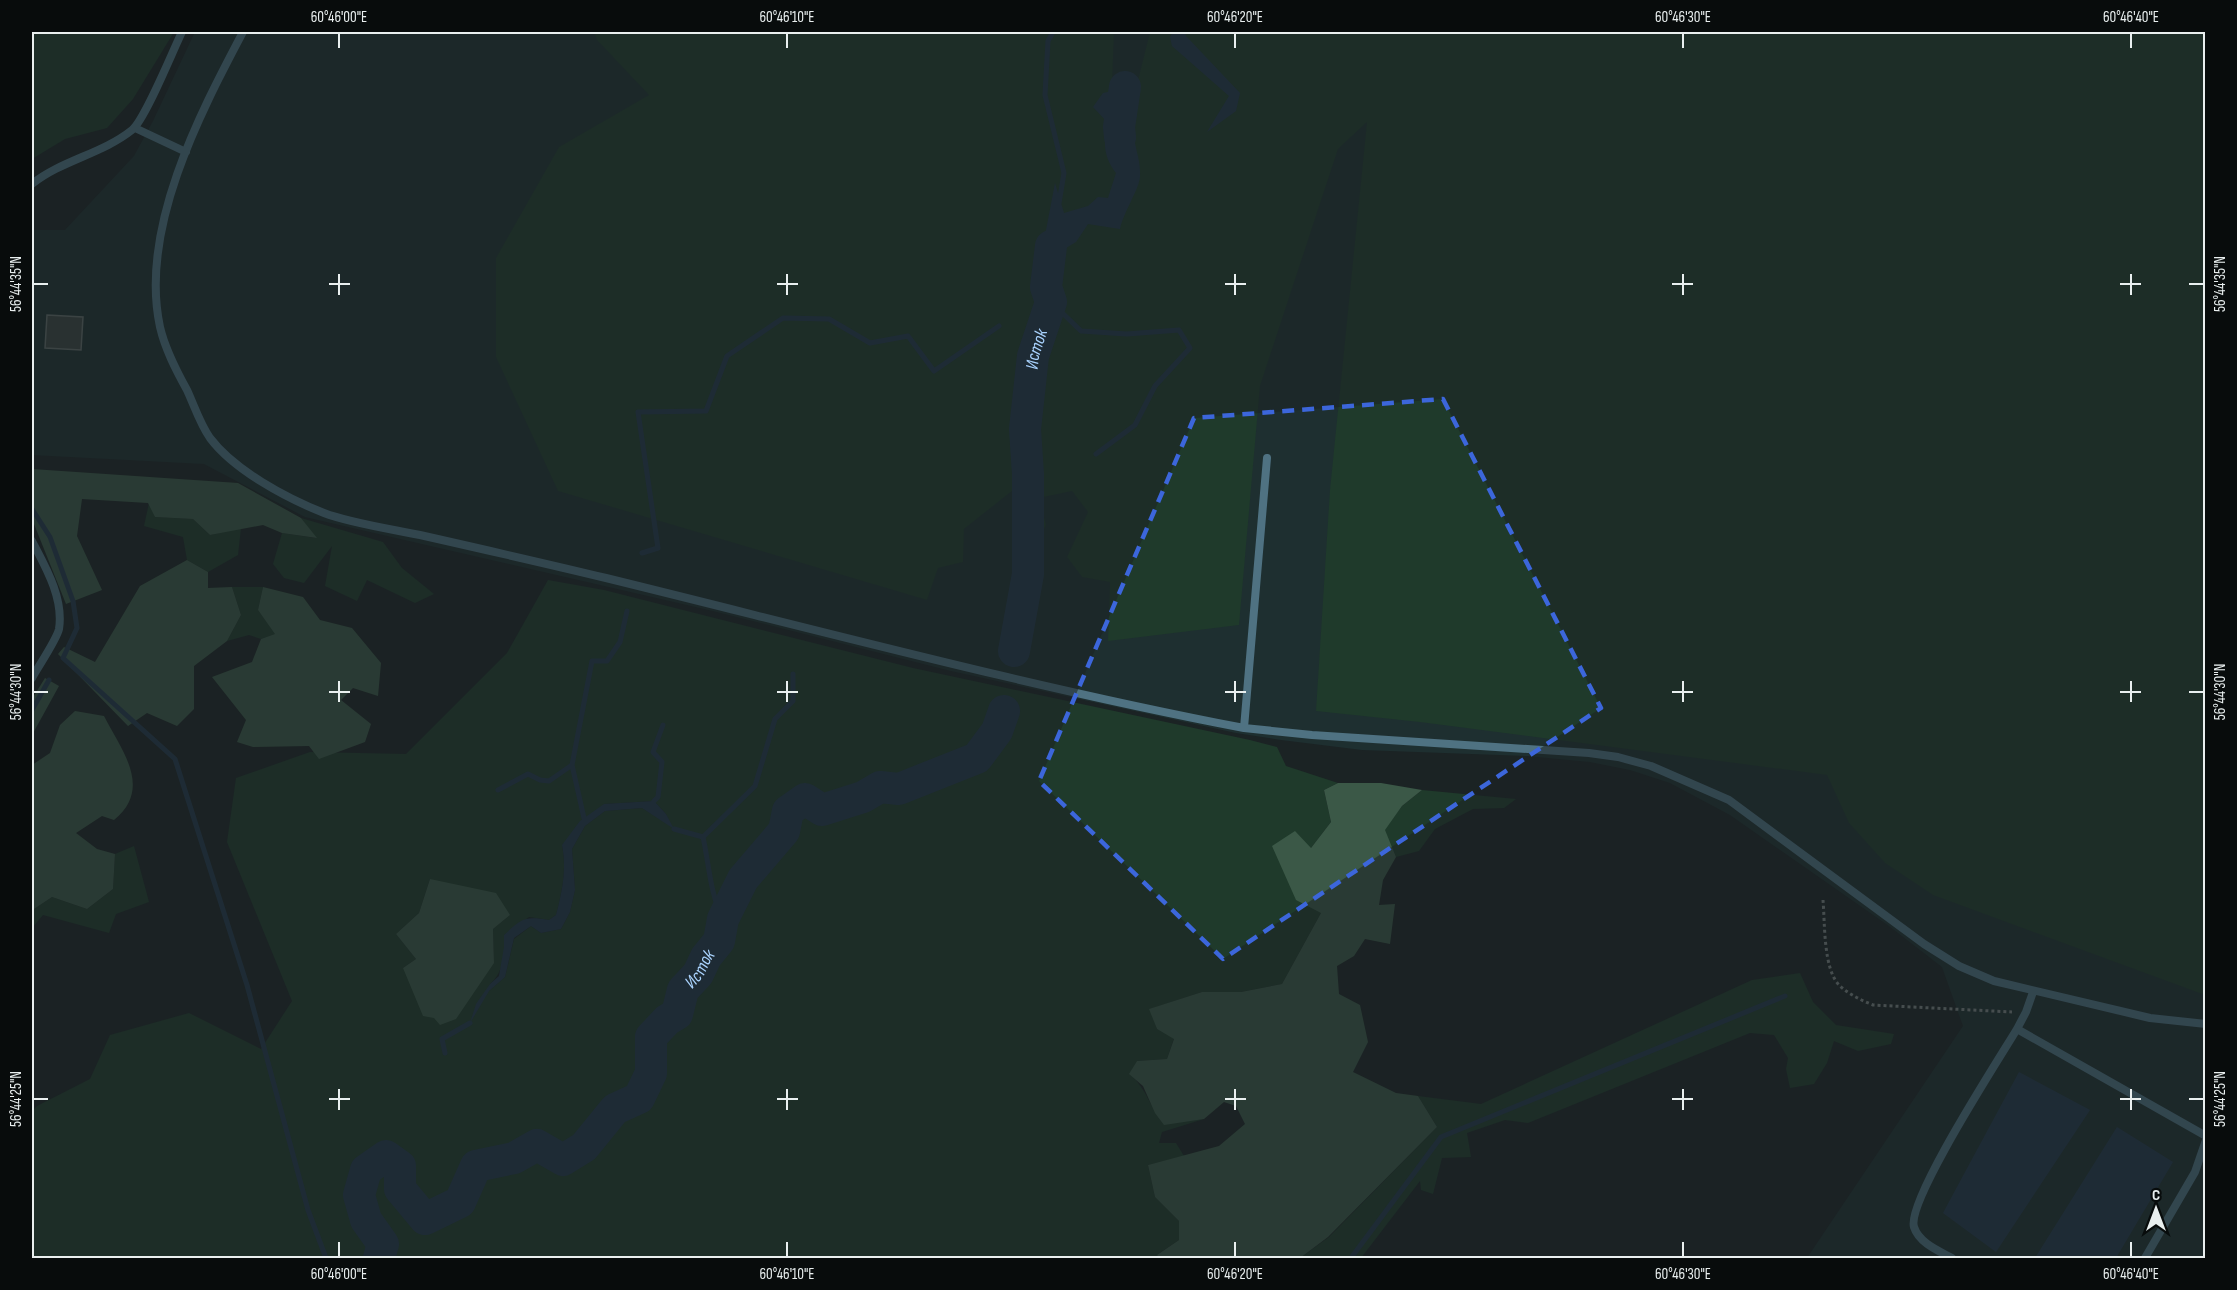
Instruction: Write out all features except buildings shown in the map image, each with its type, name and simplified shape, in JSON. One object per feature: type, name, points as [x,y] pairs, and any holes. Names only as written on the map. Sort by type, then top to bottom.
[{"type":"lane","points":[[32,184],[44,174],[112,142],[135,128],[182,32]]},
{"type":"lane","points":[[243,32],[179,166],[159,251],[156,286],[160,327],[170,356],[209,437],[234,462],[276,490],[327,514],[533,560],[1015,678],[1244,728],[1323,736],[1589,753],[1618,757],[1651,766],[1729,800],[1924,944],[1959,966],[1994,981],[2033,992],[2150,1018],[2205,1024]]},
{"type":"lane","points":[[135,128],[186,152]]},
{"type":"lane","points":[[1244,728],[1267,458]]},
{"type":"lane","points":[[32,541],[46,568],[57,600],[59,630],[32,678]]},
{"type":"lane","points":[[1952,1258],[1925,1243],[1913,1226],[1913,1216],[1928,1180],[2017,1029],[2033,992]]},
{"type":"lane","points":[[2017,1029],[2205,1138],[2196,1172],[2145,1258]]},
{"type":"path","points":[[1823,900],[1829,969],[1839,985],[1852,995],[1873,1005],[2026,1012]]},
{"type":"highlighted area","points":[[1443,399],[1601,708],[1223,959],[1039,781],[1194,418]]},
{"type":"shaded area","points":[[195,32],[2205,32],[2205,1258],[1807,1258],[1963,1026],[1942,967],[1889,926],[1730,815],[1670,783],[1630,770],[1590,762],[1527,756],[1362,750],[1236,733],[951,671],[713,611],[305,517],[204,464],[32,455],[32,230],[65,230],[134,156]]},
{"type":"green space","points":[[32,32],[174,32],[133,99],[107,128],[65,139],[32,159]]},
{"type":"green space","points":[[594,32],[1114,32],[1112,86],[1136,88],[1150,32],[2205,32],[2205,995],[1933,895],[1885,863],[1849,823],[1827,775],[1420,722],[1316,711],[1330,490],[1367,122],[1338,149],[1260,386],[1239,625],[1108,641],[1110,582],[1082,577],[1067,557],[1088,512],[1072,491],[1039,498],[1046,525],[1034,550],[1021,538],[1033,511],[1012,491],[964,529],[963,562],[938,568],[927,600],[558,491],[496,357],[496,258],[559,147],[649,95],[597,40]]},
{"type":"green space","points":[[32,469],[238,483],[301,518],[317,538],[282,533],[263,525],[210,535],[193,519],[155,517],[148,503],[82,499],[77,536],[102,590],[66,604],[32,519]]},
{"type":"green space","points":[[149,503],[155,517],[193,519],[210,535],[241,528],[238,555],[208,572],[187,560],[183,537],[144,526]]},
{"type":"green space","points":[[301,518],[383,542],[402,568],[434,594],[415,603],[367,580],[357,601],[325,586],[332,546],[304,583],[284,578],[273,564],[282,533],[316,538]]},
{"type":"green space","points":[[187,560],[208,572],[208,588],[232,587],[241,615],[227,641],[194,666],[194,709],[177,726],[147,713],[128,726],[58,654],[64,647],[95,662],[140,586]]},
{"type":"green space","points":[[548,580],[604,590],[913,668],[1250,740],[1277,747],[1286,766],[1338,783],[1324,790],[1331,822],[1311,848],[1321,913],[1282,984],[1241,992],[1202,992],[1150,1009],[1157,1029],[1174,1038],[1167,1059],[1137,1061],[1130,1074],[1141,1086],[1164,1124],[1204,1119],[1162,1132],[1159,1143],[1176,1143],[1184,1156],[1148,1165],[1155,1197],[1179,1221],[1179,1240],[1158,1254],[1160,1258],[32,1258],[32,1111],[37,1106],[90,1079],[110,1035],[189,1013],[261,1049],[292,1001],[227,842],[236,778],[310,752],[406,754],[507,653]],"holes":[[[654,801],[666,814],[672,827],[642,808],[605,811],[585,826],[572,849],[575,890],[570,912],[561,929],[541,933],[531,926],[514,939],[505,977],[489,991],[490,984],[498,974],[503,962],[504,935],[529,917],[549,920],[556,915],[564,872],[562,845],[604,804]],[[430,879],[510,915],[493,929],[494,963],[403,968],[416,959],[396,934],[419,913]]]},
{"type":"green space","points":[[232,587],[263,587],[258,610],[276,634],[261,639],[249,635],[227,641],[241,615]]},
{"type":"green space","points":[[263,587],[303,597],[320,620],[352,628],[381,663],[378,696],[353,688],[341,700],[371,724],[365,742],[319,759],[309,746],[253,747],[237,742],[246,720],[212,677],[252,662],[261,639],[275,634],[258,610]]},
{"type":"green space","points":[[45,678],[59,686],[32,735],[32,699]]},
{"type":"green space","points":[[75,711],[104,716],[125,756],[133,782],[126,808],[114,820],[102,816],[76,833],[97,849],[115,854],[113,889],[87,909],[52,897],[34,909],[32,908],[32,765],[50,753],[60,725]]},
{"type":"green space","points":[[1338,783],[1381,783],[1422,790],[1402,806],[1385,830],[1396,857],[1383,880],[1379,905],[1395,904],[1390,944],[1365,939],[1354,956],[1337,966],[1339,994],[1360,1005],[1368,1042],[1353,1072],[1396,1093],[1418,1096],[1437,1127],[1328,1237],[1300,1258],[1160,1258],[1157,1255],[1179,1240],[1179,1221],[1155,1197],[1148,1165],[1219,1146],[1245,1124],[1236,1106],[1224,1102],[1204,1119],[1164,1125],[1155,1113],[1143,1086],[1129,1074],[1137,1061],[1167,1059],[1174,1039],[1157,1029],[1149,1009],[1202,992],[1241,992],[1282,984],[1321,913],[1296,900],[1272,846],[1295,831],[1311,848],[1331,822],[1324,790]]},
{"type":"green space","points":[[1422,790],[1516,799],[1504,808],[1473,809],[1435,829],[1419,851],[1396,857],[1384,830],[1402,806]]},
{"type":"green space","points":[[134,846],[149,902],[116,914],[109,933],[43,915],[32,928],[32,908],[34,909],[52,897],[87,909],[113,889],[115,854]]},
{"type":"green space","points":[[430,879],[496,893],[510,915],[493,929],[494,963],[456,1019],[440,1025],[434,1018],[423,1016],[403,968],[416,959],[396,934],[419,913]]},
{"type":"green space","points":[[1800,973],[1813,1002],[1836,1025],[1894,1034],[1891,1044],[1858,1051],[1834,1041],[1827,1063],[1814,1084],[1790,1088],[1786,1069],[1788,1058],[1774,1035],[1750,1033],[1528,1123],[1505,1120],[1467,1133],[1471,1157],[1442,1158],[1433,1194],[1421,1190],[1420,1181],[1361,1258],[1300,1258],[1329,1237],[1437,1127],[1418,1096],[1481,1104],[1752,980]]},
{"type":"water","points":[[1173,32],[1185,32],[1186,36],[1240,93],[1236,111],[1207,132],[1229,96],[1172,46],[1170,37]]},
{"type":"water","points":[[1118,90],[1128,100],[1137,115],[1134,139],[1140,176],[1137,187],[1120,229],[1088,224],[1076,242],[1061,251],[1046,287],[1043,246],[1055,183],[1064,213],[1088,206],[1098,197],[1108,198],[1116,173],[1105,149],[1105,137],[1109,124],[1093,107],[1103,93]]},
{"type":"water","points":[[654,801],[666,814],[674,829],[642,808],[605,811],[585,826],[572,849],[575,890],[570,912],[561,929],[541,933],[531,926],[514,938],[505,977],[489,991],[470,1023],[476,1004],[490,984],[499,976],[504,935],[524,920],[534,918],[549,920],[556,915],[564,872],[562,845],[580,821],[604,804]]},
{"type":"water","points":[[2019,1072],[2090,1110],[1996,1252],[1943,1213]]},
{"type":"water","points":[[2117,1127],[2173,1162],[2116,1258],[2035,1258]]},
{"type":"waterway","points":[[1053,32],[1048,41],[1045,95],[1064,173],[1059,203]]},
{"type":"waterway","name":"Исток","points":[[1120,137],[1119,127],[1125,87]]},
{"type":"waterway","name":"Исток","points":[[1014,651],[1028,574],[1028,474],[1025,429],[1033,356],[1051,302],[1046,287],[1051,246]]},
{"type":"waterway","points":[[1051,302],[1081,331],[1127,334],[1179,330],[1190,348],[1155,386],[1135,425],[1096,454]]},
{"type":"waterway","points":[[642,553],[658,548],[638,412],[706,411],[727,356],[783,318],[829,319],[870,343],[908,336],[934,371],[999,326]]},
{"type":"waterway","points":[[32,509],[50,537],[73,601],[77,628],[63,658],[175,759],[247,985],[308,1210],[326,1258]]},
{"type":"waterway","points":[[584,818],[572,765],[592,661],[607,661],[620,642],[627,611]]},
{"type":"waterway","points":[[703,837],[755,786],[775,719],[793,701],[793,674]]},
{"type":"waterway","points":[[32,710],[49,680]]},
{"type":"waterway","name":"Исток","points":[[379,1258],[383,1244],[366,1220],[359,1195],[366,1170],[386,1156],[400,1166],[400,1189],[425,1219],[460,1202],[476,1166],[514,1158],[537,1145],[563,1160],[584,1147],[615,1109],[639,1098],[651,1073],[651,1037],[667,1020],[677,1014],[683,990],[698,974],[706,957],[719,941],[723,919],[743,879],[784,831],[788,811],[805,799],[822,810],[863,797],[880,787],[899,789],[977,758],[997,731],[1004,711]]},
{"type":"waterway","points":[[654,801],[658,797],[662,762],[653,752],[663,725]]},
{"type":"waterway","points":[[498,790],[528,774],[540,780],[549,781],[572,765]]},
{"type":"waterway","points":[[674,829],[703,837],[713,889],[723,919]]},
{"type":"waterway","points":[[1351,1258],[1441,1137],[1785,996]]},
{"type":"waterway","points":[[445,1053],[442,1039],[470,1023]]}]
